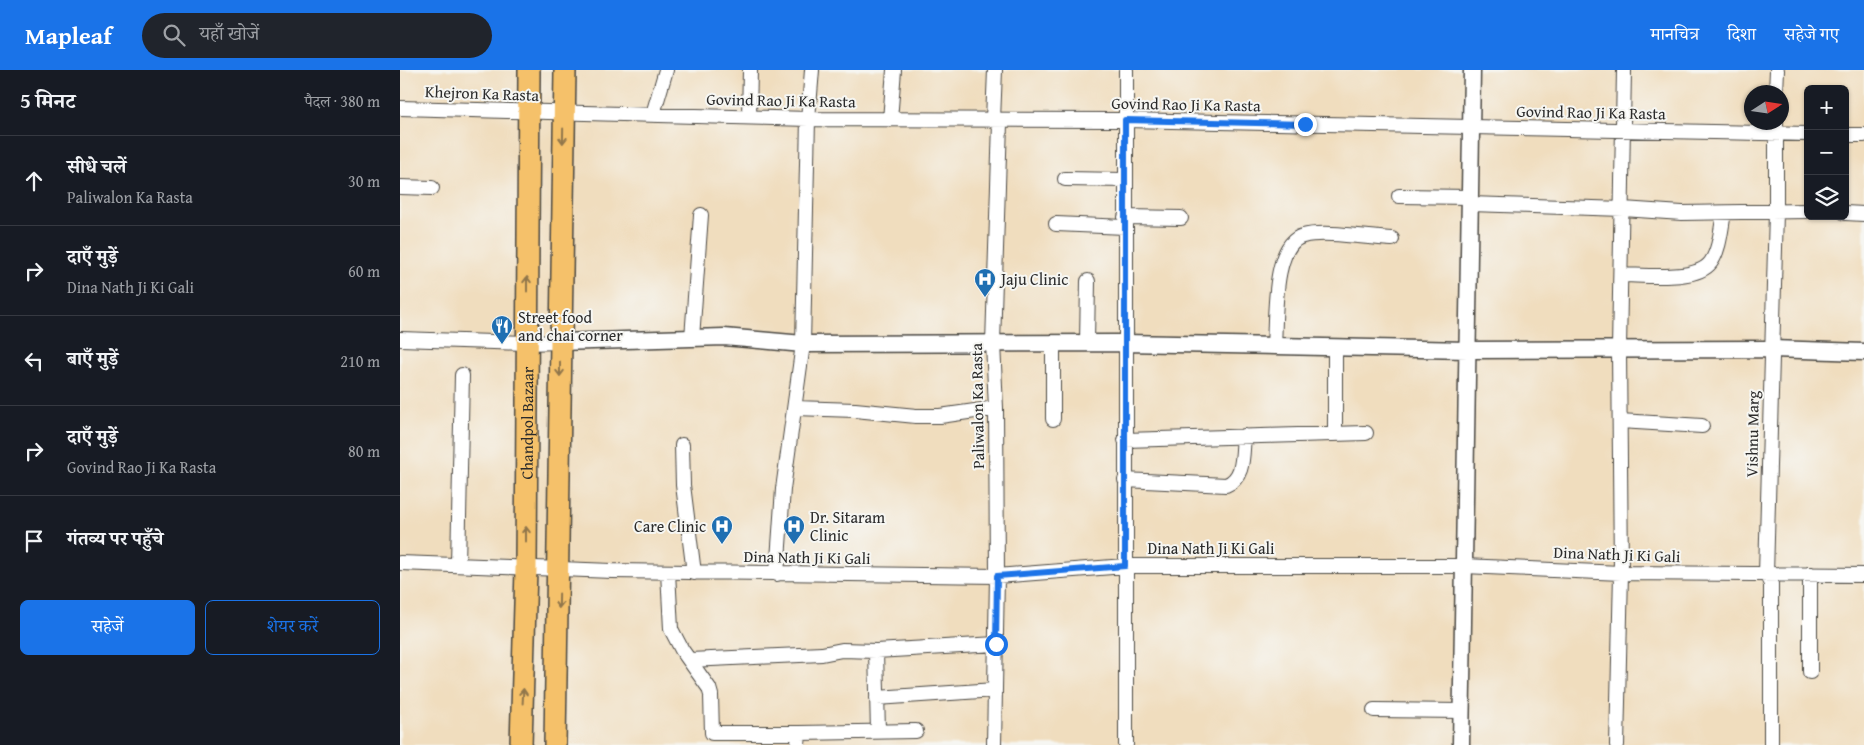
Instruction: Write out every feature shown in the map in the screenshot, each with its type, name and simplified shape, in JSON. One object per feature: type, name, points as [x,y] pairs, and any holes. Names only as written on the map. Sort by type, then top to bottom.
[{"type":"main road","name":"Chandpol Bazaar","points":[[521,745],[526,569],[529,70]]},
{"type":"main road","name":"Chandpol Bazaar","points":[[555,745],[565,70]]},
{"type":"street","points":[[653,114],[666,70]]},
{"type":"street","points":[[749,117],[750,70]]},
{"type":"street","points":[[777,574],[783,489],[803,344],[808,119],[812,70]]},
{"type":"street","points":[[890,120],[894,70]]},
{"type":"street","name":"Paliwalon Ka Rasta","points":[[994,745],[997,576],[996,408],[993,343],[1000,123],[993,120],[995,70]]},
{"type":"street","points":[[1126,70],[1124,180],[1126,745]]},
{"type":"street","points":[[1461,745],[1472,70]]},
{"type":"street","points":[[1617,745],[1621,573],[1619,350],[1624,70]]},
{"type":"street","points":[[1776,85],[1777,70]]},
{"type":"street","name":"Khejron Ka Rasta","points":[[400,108],[529,113],[564,112]]},
{"type":"street","name":"Govind Rao Ji Ka Rasta","points":[[564,112],[808,119],[1125,120],[1624,131],[1744,129]]},
{"type":"street","name":"Vishnu Marg","points":[[1771,745],[1771,584],[1766,574],[1776,212],[1776,130]]},
{"type":"street","name":"Govind Rao Ji Ka Rasta","points":[[1787,130],[1804,133]]},
{"type":"street","points":[[1849,135],[1864,135]]},
{"type":"street","points":[[1065,180],[1124,180]]},
{"type":"street","points":[[400,187],[432,188]]},
{"type":"street","points":[[1399,196],[1682,213],[1804,211]]},
{"type":"street","points":[[1621,275],[1683,275],[1705,269],[1712,261],[1724,213]]},
{"type":"street","points":[[1849,213],[1864,214]]},
{"type":"street","points":[[692,338],[701,215]]},
{"type":"street","points":[[1056,224],[1181,218]]},
{"type":"street","points":[[1274,346],[1282,255],[1292,241],[1312,234],[1392,239]]},
{"type":"street","points":[[1087,343],[1088,281]]},
{"type":"street","points":[[400,338],[527,343],[724,337],[803,344],[1125,343],[1468,350],[1771,349],[1864,352]]},
{"type":"street","points":[[1053,343],[1053,420]]},
{"type":"street","points":[[1335,347],[1335,434]]},
{"type":"street","points":[[458,565],[462,376]]},
{"type":"street","points":[[795,408],[855,410],[916,416],[940,416],[996,408]]},
{"type":"street","points":[[1620,421],[1702,426]]},
{"type":"street","points":[[1125,440],[1366,433]]},
{"type":"street","points":[[1125,480],[1226,485],[1234,482],[1240,474],[1244,436]]},
{"type":"street","points":[[682,445],[683,485],[694,572]]},
{"type":"street","name":"Dina Nath Ji Ki Gali","points":[[400,563],[526,569],[997,576],[1125,566],[1464,566],[1621,573],[1864,575]]},
{"type":"street","points":[[668,572],[671,629],[682,650],[704,678],[712,695],[712,732],[798,739],[878,732],[916,731]]},
{"type":"street","points":[[1810,574],[1810,672]]},
{"type":"street","points":[[690,660],[822,654],[842,650],[876,651],[996,644]]},
{"type":"street","points":[[876,651],[878,732]]},
{"type":"street","points":[[877,698],[995,690]]},
{"type":"street","points":[[1374,710],[1462,711]]},
{"type":"place","name":"Jaju Clinic","points":[[985,298]]},
{"type":"place","name":"Street food and chai corner","points":[[502,345]]},
{"type":"place","name":"Care Clinic","points":[[722,545]]},
{"type":"place","name":"Dr. Sitaram Clinic","points":[[794,545]]},
{"type":"route","points":[[996,644],[997,576],[1125,566],[1125,120],[1305,124]]}]
